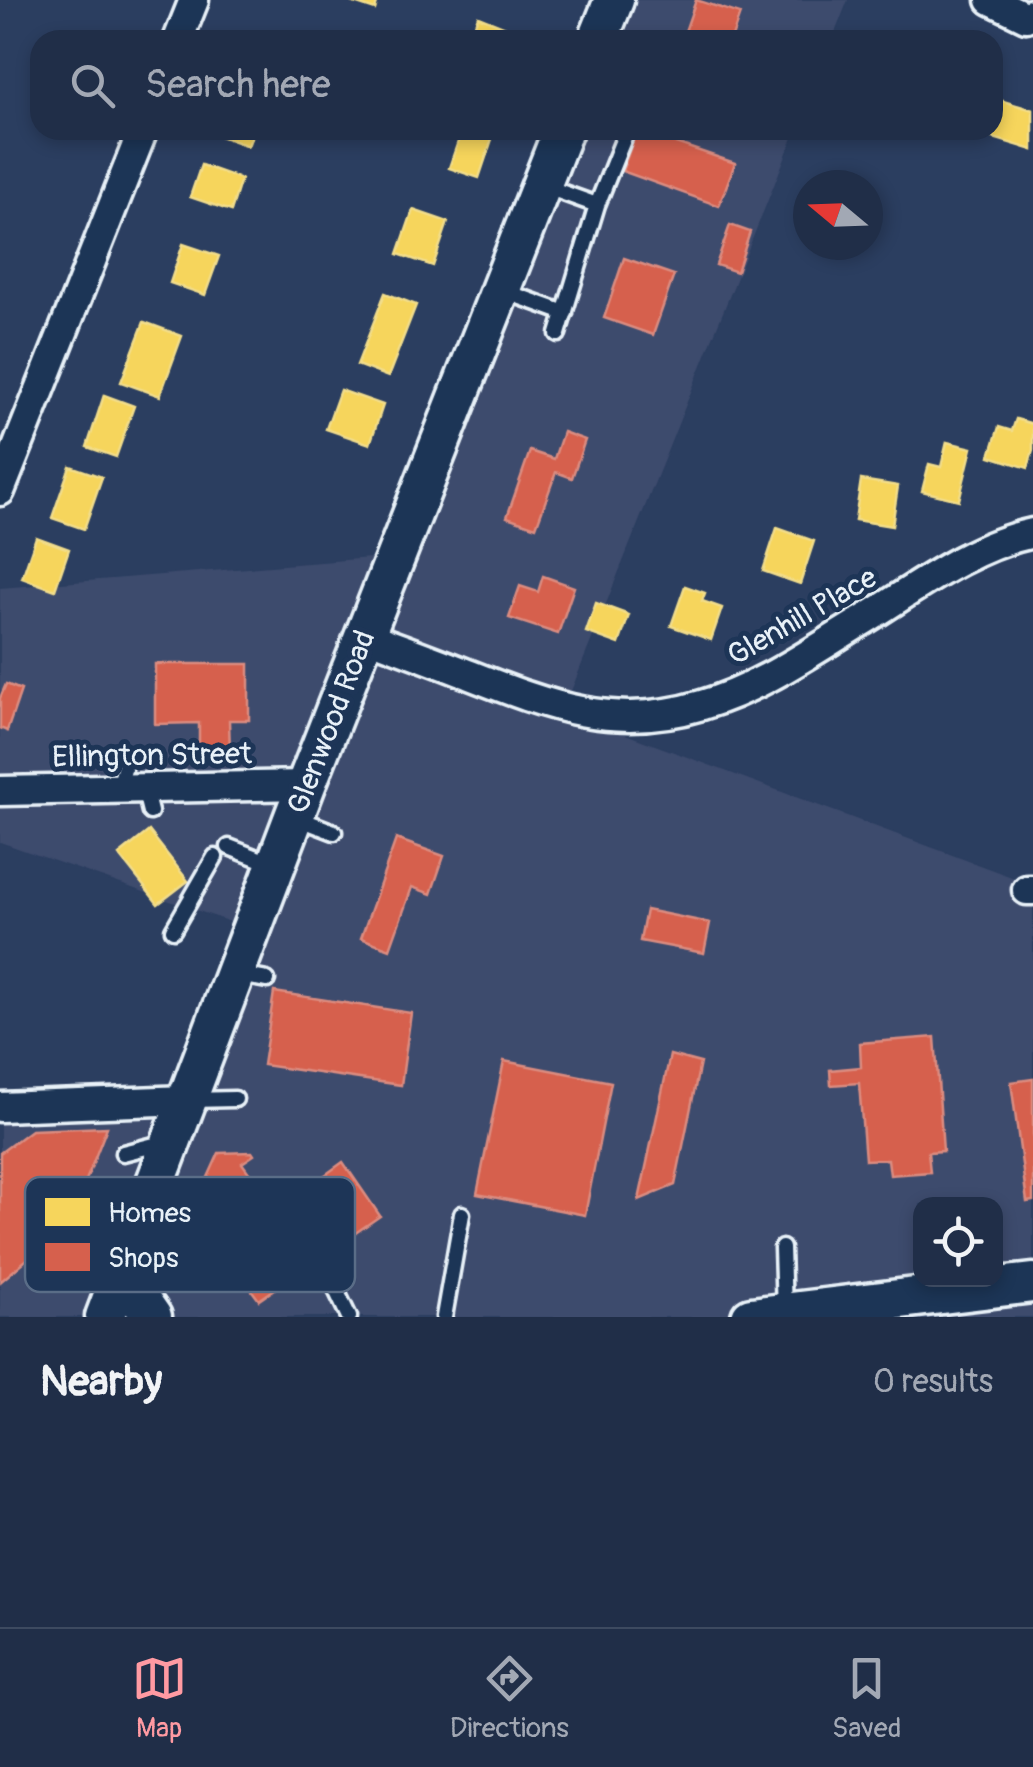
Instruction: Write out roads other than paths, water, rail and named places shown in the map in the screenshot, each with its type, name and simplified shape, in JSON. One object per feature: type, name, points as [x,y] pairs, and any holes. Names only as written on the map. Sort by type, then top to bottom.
[{"type":"main road","points":[[602,30],[614,0]]},
{"type":"main road","name":"Glenwood Road","points":[[158,1177],[187,1100],[251,977],[276,865],[559,140]]},
{"type":"main road","points":[[768,1315],[924,1307],[1033,1283]]},
{"type":"main road","name":"Glenwood Road","points":[[105,1317],[115,1292]]},
{"type":"main road","points":[[138,1292],[152,1317]]},
{"type":"street","points":[[182,30],[194,0]]},
{"type":"street","points":[[991,0],[1026,17],[1033,13]]},
{"type":"street","points":[[0,491],[138,140]]},
{"type":"street","name":"Glenhill Place","points":[[365,636],[532,700],[618,718],[654,715],[703,705],[774,675],[960,560],[1011,537],[1033,532]]},
{"type":"street","name":"Ellington Street","points":[[2,783],[58,782],[300,801]]},
{"type":"street","points":[[0,1107],[187,1100]]},
{"type":"lane","points":[[558,334],[597,205],[623,140]]},
{"type":"lane","points":[[541,186],[597,205]]},
{"type":"lane","points":[[501,289],[564,313]]},
{"type":"lane","points":[[300,801],[334,832]]},
{"type":"lane","points":[[229,847],[276,865]]},
{"type":"lane","points":[[173,930],[216,857]]},
{"type":"lane","points":[[187,1100],[235,1100]]},
{"type":"lane","points":[[123,1153],[172,1141]]},
{"type":"lane","points":[[444,1317],[462,1214]]},
{"type":"lane","points":[[768,1315],[782,1248]]},
{"type":"lane","points":[[338,1292],[349,1317]]}]
